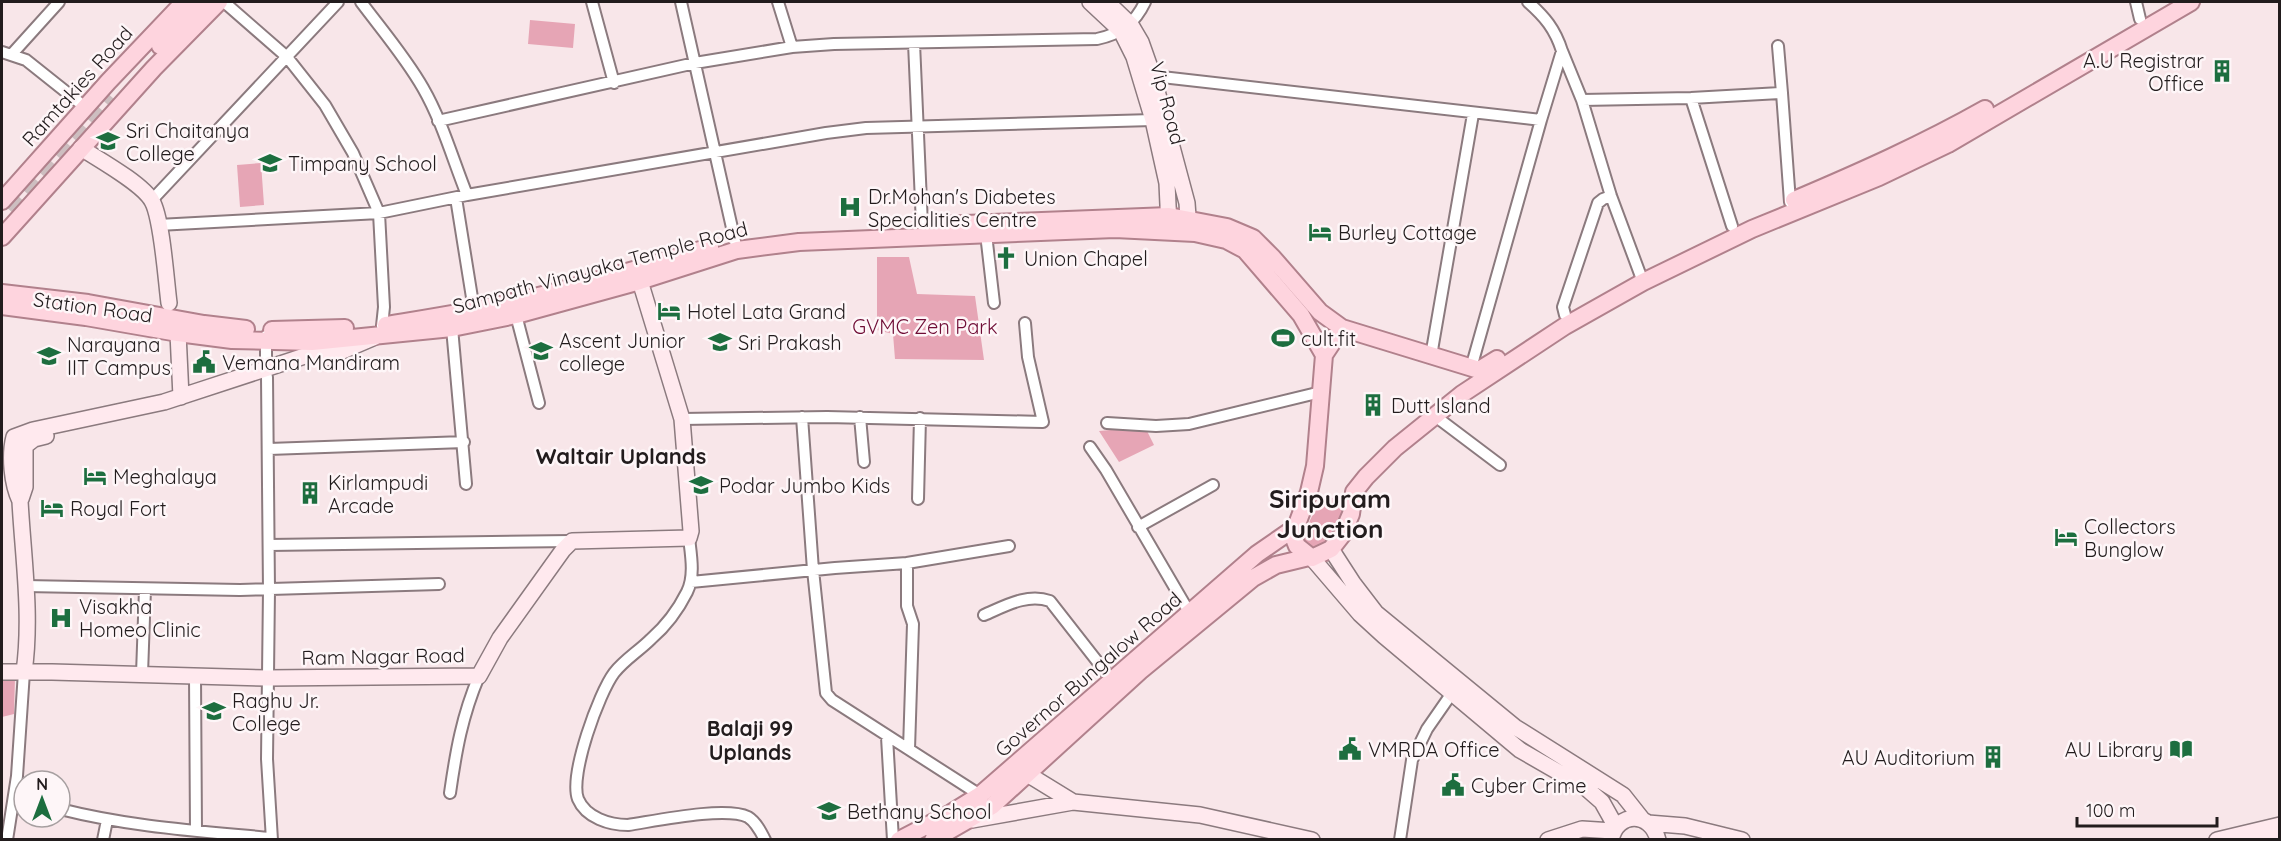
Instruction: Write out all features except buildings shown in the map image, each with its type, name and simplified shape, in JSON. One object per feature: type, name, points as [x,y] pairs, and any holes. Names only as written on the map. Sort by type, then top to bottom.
[{"type":"main road","name":"Ramtakies Road","points":[[2,201],[85,107],[119,89],[184,2]]},
{"type":"main road","points":[[2,237],[81,148],[119,89],[201,2]]},
{"type":"main road","points":[[119,89],[219,2]]},
{"type":"main road","points":[[933,840],[992,806],[1029,775],[1193,619],[1263,570],[1331,549],[1347,525],[1354,492],[1366,477],[1395,448],[1455,400],[1641,278],[1732,226],[1858,174],[1931,140],[2170,2]]},
{"type":"main road","points":[[1471,368],[1479,370],[1565,315],[1641,278],[1916,160],[1974,129],[2191,2]]},
{"type":"main road","name":"Sampath Vinayaka Temple Road","points":[[378,331],[452,328],[516,315],[640,281],[736,245],[1115,230],[1169,224]]},
{"type":"main road","name":"Sampath Vinayaka Temple Road","points":[[378,331],[530,298],[799,231],[922,225],[1169,224],[1227,227],[1253,238],[1320,312],[1342,328],[1471,368]]},
{"type":"main road","name":"Sampath Vinayaka Temple Road","points":[[1189,225],[1245,250],[1301,315],[1324,355]]},
{"type":"main road","points":[[2,284],[50,289],[169,309],[183,327]]},
{"type":"main road","points":[[2,293],[88,303],[163,316],[183,327],[234,328],[266,336],[312,342],[345,339],[378,331]]},
{"type":"main road","points":[[2,306],[86,317],[163,316]]},
{"type":"main road","name":"Station Road","points":[[2,317],[71,324],[159,338],[183,327]]},
{"type":"main road","points":[[1310,557],[1301,551],[1295,541],[1296,527],[1309,492],[1316,455],[1324,355],[1342,328]]},
{"type":"main road","points":[[266,336],[329,329],[378,331]]},
{"type":"main road","points":[[1438,358],[1457,367],[1461,375],[1455,400]]},
{"type":"main road","name":"Governor Bungalow Road","points":[[899,840],[980,795],[1111,679],[1193,619],[1257,554],[1296,527]]},
{"type":"street","points":[[58,2],[7,53],[36,68],[85,107]]},
{"type":"street","points":[[21,769],[27,647],[20,501],[25,487],[25,446],[29,441],[342,352],[378,331],[384,307],[379,213],[358,163],[313,88],[287,57],[224,2]]},
{"type":"street","points":[[152,200],[338,2]]},
{"type":"street","points":[[361,2],[396,48],[423,89],[438,121],[461,197],[474,310]]},
{"type":"street","points":[[592,2],[614,83]]},
{"type":"street","points":[[681,2],[736,245]]},
{"type":"street","points":[[778,2],[792,47]]},
{"type":"street","name":"Vip Road","points":[[1090,2],[1141,42],[1153,76],[1187,203],[1189,225]]},
{"type":"street","name":"Vip Road","points":[[1107,2],[1126,28],[1153,120],[1167,183],[1169,224]]},
{"type":"street","points":[[438,121],[695,63],[792,47],[834,44],[1097,39],[1108,37],[1126,28],[1145,2]]},
{"type":"street","points":[[1516,2],[1529,2],[1553,27],[1582,100],[1611,196],[1641,278]]},
{"type":"street","points":[[2136,2],[2140,19]]},
{"type":"street","points":[[914,43],[922,225]]},
{"type":"street","points":[[1778,46],[1790,202]]},
{"type":"street","points":[[1471,368],[1562,51]]},
{"type":"street","points":[[1153,76],[1541,120]]},
{"type":"street","points":[[1582,100],[1691,98],[1782,93]]},
{"type":"street","points":[[1691,98],[1732,226]]},
{"type":"street","points":[[1438,358],[1473,114]]},
{"type":"street","points":[[158,225],[379,213],[714,152],[866,128],[1153,120]]},
{"type":"street","points":[[81,148],[152,200],[158,225],[163,316]]},
{"type":"street","points":[[1565,315],[1563,307],[1594,214],[1598,204],[1611,196]]},
{"type":"street","points":[[986,234],[994,303]]},
{"type":"street","points":[[640,281],[682,419],[690,520],[691,582],[678,608],[667,623],[614,673],[599,699],[580,767],[577,789],[579,800],[586,809],[603,822],[614,825],[710,814],[748,817],[757,826],[765,840]]},
{"type":"street","points":[[516,315],[539,403]]},
{"type":"street","points":[[682,419],[860,417],[1043,422],[1028,357],[1025,323]]},
{"type":"street","points":[[181,397],[183,327]]},
{"type":"street","points":[[452,328],[466,484]]},
{"type":"street","points":[[72,811],[148,827],[271,839],[267,759],[269,590],[266,336]]},
{"type":"street","points":[[20,501],[15,492],[8,439],[33,430],[158,412],[267,373],[345,339]]},
{"type":"street","points":[[1107,423],[1156,426],[1190,424],[1321,392]]},
{"type":"street","points":[[1435,416],[1500,465]]},
{"type":"street","points":[[802,417],[813,570],[826,693],[832,700],[887,737],[980,795]]},
{"type":"street","points":[[860,417],[864,462]]},
{"type":"street","points":[[918,499],[920,418]]},
{"type":"street","points":[[268,449],[464,442]]},
{"type":"street","points":[[1090,447],[1106,470],[1193,619]]},
{"type":"street","points":[[1138,526],[1213,485]]},
{"type":"street","points":[[268,545],[689,538]]},
{"type":"street","name":"Ram Nagar Road","points":[[2,672],[267,678],[479,676],[500,638],[563,550],[572,541]]},
{"type":"street","points":[[691,582],[907,563],[1009,546]]},
{"type":"street","points":[[1331,549],[1376,613],[1515,727],[1623,795],[1656,831],[1658,840]]},
{"type":"street","points":[[1310,557],[1360,614],[1452,693],[1520,750],[1586,788],[1602,802],[1613,833]]},
{"type":"street","points":[[907,563],[907,606],[913,624],[909,749]]},
{"type":"street","points":[[25,586],[269,590],[439,584]]},
{"type":"street","points":[[142,674],[145,589]]},
{"type":"street","points":[[984,615],[1019,600],[1041,597],[1050,601],[1111,679]]},
{"type":"street","points":[[195,676],[196,831]]},
{"type":"street","points":[[450,793],[466,705],[479,676]]},
{"type":"street","points":[[1400,840],[1412,760],[1427,729],[1452,693]]},
{"type":"street","points":[[887,737],[893,840]]},
{"type":"street","points":[[1018,762],[1029,775],[1073,802]]},
{"type":"street","points":[[969,820],[1073,802],[1200,815],[1312,840]]},
{"type":"street","points":[[1613,833],[1628,819],[1685,826],[1742,840]]},
{"type":"street","points":[[103,840],[107,820]]},
{"type":"street","points":[[7,840],[12,824]]},
{"type":"street","points":[[1249,825],[1262,840]]},
{"type":"street","points":[[2217,840],[2280,825]]},
{"type":"street","points":[[1548,840],[1582,829],[1613,833]]},
{"type":"street","points":[[2267,840],[2280,836]]},
{"type":"green space","points":[[530,20],[575,24],[573,48],[528,44]]},
{"type":"green space","points":[[261,163],[264,205],[240,207],[237,165]]},
{"type":"green space","name":"GVMC Zen Park","points":[[877,257],[909,257],[917,294],[975,296],[984,360],[895,359],[893,334],[877,330]]},
{"type":"green space","points":[[1145,427],[1154,445],[1119,462],[1099,431]]},
{"type":"green space","points":[[1339,497],[1342,515],[1334,534],[1326,543],[1312,550],[1304,542],[1310,519],[1325,501]]},
{"type":"green space","points":[[15,677],[14,714],[2,717],[2,678]]},
{"type":"tunnel","points":[[13,213],[114,99]]},
{"type":"place","name":"A.U Registrar Office","points":[[2222,71]]},
{"type":"place","name":"Sri Chaitanya College","points":[[108,141]]},
{"type":"place","name":"Timpany School","points":[[270,163]]},
{"type":"place","name":"Dr.Mohan's Diabetes Specialities Centre","points":[[850,207]]},
{"type":"place","name":"Burley Cottage","points":[[1320,232]]},
{"type":"place","name":"Union Chapel","points":[[1006,258]]},
{"type":"place","name":"Hotel Lata Grand","points":[[669,311]]},
{"type":"place","name":"cult.fit","points":[[1283,338]]},
{"type":"place","name":"Sri Prakash","points":[[720,342]]},
{"type":"place","name":"Ascent Junior college","points":[[541,351]]},
{"type":"place","name":"Narayana IIT Campus","points":[[49,356]]},
{"type":"place","name":"Vemana Mandiram","points":[[204,362]]},
{"type":"place","name":"Dutt Island","points":[[1373,405]]},
{"type":"place","name":"Meghalaya","points":[[95,476]]},
{"type":"place","name":"Podar Jumbo Kids","points":[[701,485]]},
{"type":"place","name":"Kirlampudi Arcade","points":[[310,493]]},
{"type":"place","name":"Royal Fort","points":[[52,508]]},
{"type":"place","name":"Collectors Bunglow","points":[[2066,537]]},
{"type":"place","name":"Visakha Homeo Clinic","points":[[61,618]]},
{"type":"place","name":"Raghu Jr. College","points":[[214,711]]},
{"type":"place","name":"VMRDA Office","points":[[1350,749]]},
{"type":"place","name":"AU Library","points":[[2181,749]]},
{"type":"place","name":"AU Auditorium","points":[[1993,757]]},
{"type":"place","name":"Cyber Crime","points":[[1453,785]]},
{"type":"place","name":"Bethany School","points":[[829,811]]},
{"type":"district","name":"Waltair Uplands","points":[[621,456]]},
{"type":"district","name":"Siripuram Junction","points":[[1330,513]]},
{"type":"district","name":"Balaji 99 Uplands","points":[[750,740]]}]
